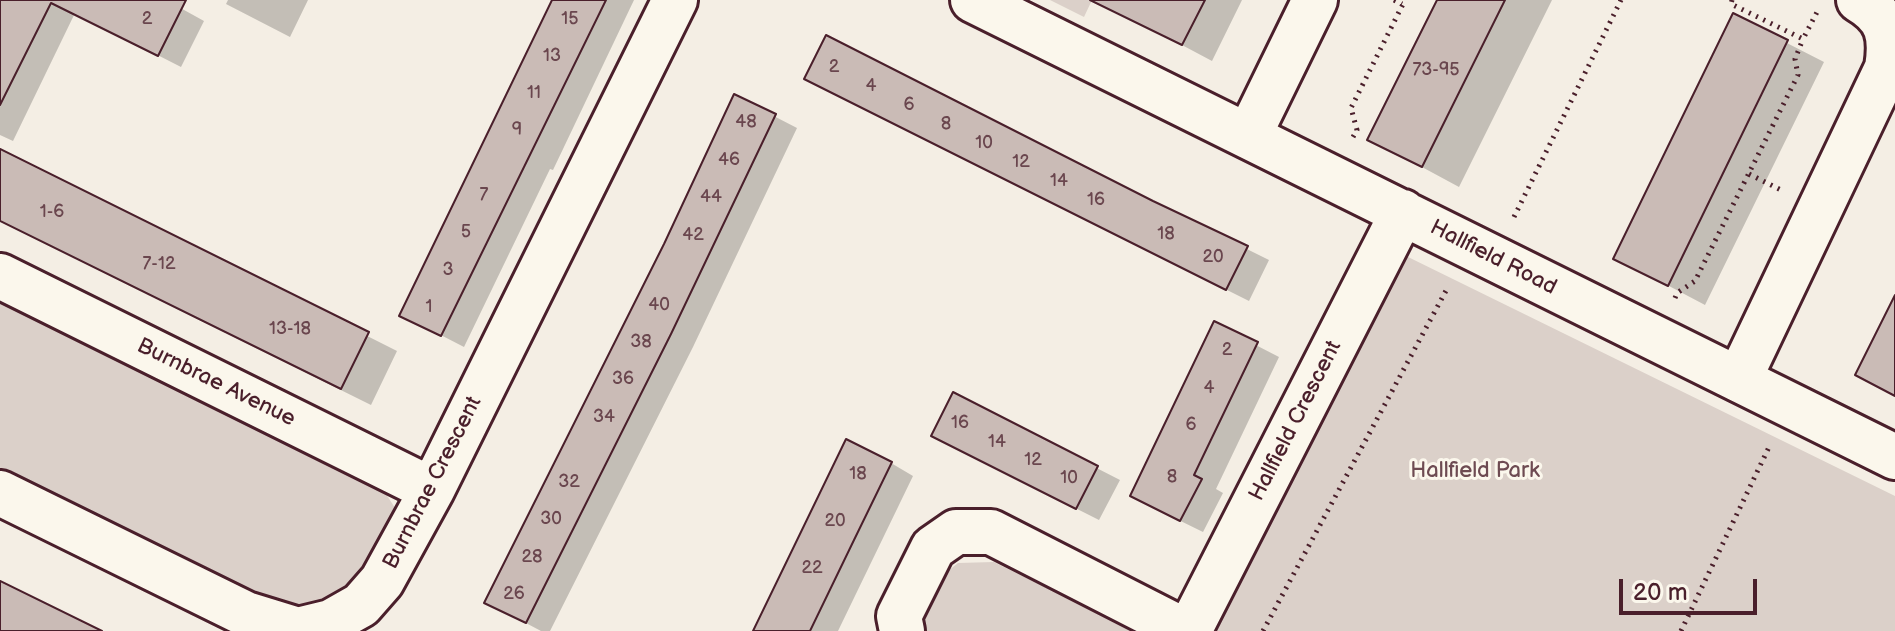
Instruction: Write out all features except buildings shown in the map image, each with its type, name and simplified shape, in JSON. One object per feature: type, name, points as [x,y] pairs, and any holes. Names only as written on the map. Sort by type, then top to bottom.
[{"type":"street","name":"Burnbrae Crescent","points":[[0,493],[246,614],[298,630],[331,622],[361,605],[382,581],[432,490],[675,0]]},
{"type":"street","name":"Hallfield Road","points":[[973,0],[1895,457]]},
{"type":"street","points":[[1249,135],[1315,0]]},
{"type":"street","points":[[1739,379],[1887,68],[1891,42],[1882,20],[1840,2]]},
{"type":"street","name":"Hallfield Crescent","points":[[902,631],[899,616],[933,548],[956,532],[991,532],[1187,631],[1403,212]]},
{"type":"street","name":"Burnbrae Avenue","points":[[0,276],[432,490]]},
{"type":"path","points":[[1350,143],[1357,130],[1351,108],[1404,2],[1394,0]]},
{"type":"path","points":[[1511,223],[1621,0]]},
{"type":"path","points":[[1732,0],[1731,4],[1803,39]]},
{"type":"path","points":[[1672,304],[1677,293],[1695,281],[1798,75],[1795,59],[1803,39],[1840,2]]},
{"type":"path","points":[[1749,174],[1787,193]]},
{"type":"path","points":[[1263,631],[1449,285]]},
{"type":"path","points":[[1681,631],[1770,444]]},
{"type":"green space","points":[[1050,0],[1092,0],[1084,17]]},
{"type":"green space","name":"Hallfield Park","points":[[1404,255],[1895,496],[1895,631],[1212,631]]},
{"type":"green space","points":[[0,298],[373,483],[386,494],[397,511],[353,589],[325,603],[286,607],[254,596],[0,470]]},
{"type":"green space","points":[[994,562],[1134,631],[921,631],[918,611],[933,583],[958,563]]}]
